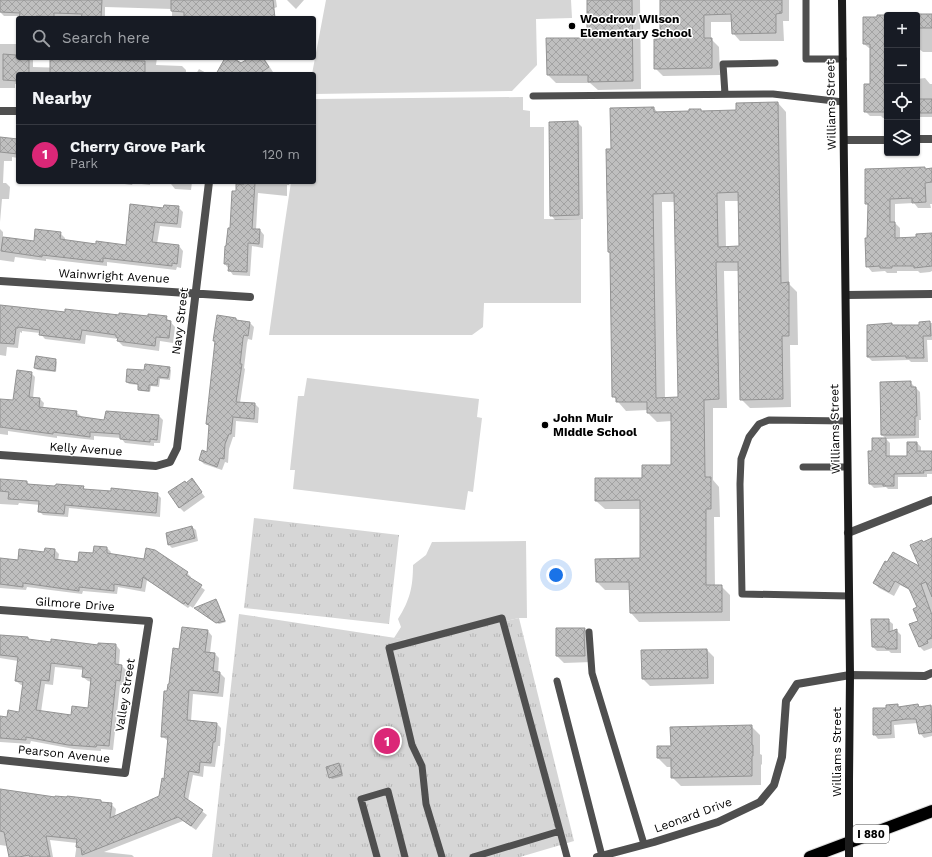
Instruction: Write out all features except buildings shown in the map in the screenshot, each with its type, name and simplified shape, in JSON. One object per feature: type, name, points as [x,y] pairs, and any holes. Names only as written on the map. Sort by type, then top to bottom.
[{"type":"highway","name":"I 880","points":[[810,857],[932,811]]},
{"type":"street","name":"Williams Street","points":[[842,0],[850,675],[849,857]]},
{"type":"street","points":[[0,111],[16,111]]},
{"type":"street","points":[[920,139],[932,139]]},
{"type":"street","points":[[844,140],[884,140]]},
{"type":"street","name":"Navy Street","points":[[170,462],[177,448],[209,184]]},
{"type":"street","name":"Wainwright Avenue","points":[[0,281],[195,292],[250,297]]},
{"type":"street","points":[[846,295],[932,294]]},
{"type":"street","name":"Kelly Avenue","points":[[0,455],[156,466],[170,462]]},
{"type":"street","points":[[848,534],[932,500]]},
{"type":"street","name":"Gilmore Drive","points":[[0,610],[149,621]]},
{"type":"street","name":"Valley Street","points":[[125,772],[149,621]]},
{"type":"street","name":"Leonard Drive","points":[[599,856],[718,822],[760,802],[774,784],[782,757],[786,701],[797,684],[850,675],[924,676],[932,673]]},
{"type":"street","name":"Pearson Avenue","points":[[0,760],[125,772]]},
{"type":"lane","points":[[806,0],[806,59],[843,59]]},
{"type":"lane","points":[[724,94],[723,64],[774,63]]},
{"type":"lane","points":[[533,96],[774,94],[843,102]]},
{"type":"lane","points":[[847,421],[769,420],[759,424],[749,437],[741,459],[740,484],[742,594],[849,596]]},
{"type":"lane","points":[[803,467],[847,467]]},
{"type":"lane","points":[[442,857],[426,804],[422,766],[412,745],[389,648],[502,618],[567,857]]},
{"type":"lane","points":[[589,632],[592,673],[644,844]]},
{"type":"lane","points":[[557,681],[599,856]]},
{"type":"lane","points":[[377,857],[361,799],[388,792],[405,857]]},
{"type":"lane","points":[[473,857],[560,831]]},
{"type":"green space","points":[[326,0],[571,0],[572,18],[536,19],[537,65],[512,91],[316,94],[316,72],[312,72],[315,60],[316,60]]},
{"type":"green space","points":[[523,97],[523,110],[530,111],[530,127],[544,127],[544,219],[581,219],[581,303],[484,303],[483,327],[472,335],[269,335],[291,184],[316,184],[316,99]]},
{"type":"green space","points":[[307,378],[479,399],[477,417],[482,418],[473,492],[468,491],[465,510],[293,489],[295,470],[290,470],[298,396],[304,396]]},
{"type":"green space","points":[[254,518],[399,535],[389,624],[244,608]]},
{"type":"green space","points":[[526,541],[527,618],[519,618],[415,641],[394,638],[401,627],[398,619],[410,593],[413,565],[426,555],[432,542]]},
{"type":"green space","points":[[239,614],[415,641],[519,618],[574,841],[520,857],[212,857]]},
{"type":"place","name":"Woodrow Wilson Elementary School","points":[[572,26]]},
{"type":"place","name":"John Muir Middle School","points":[[545,425]]},
{"type":"place","name":"Cherry Grove Park","points":[[387,741]]}]
